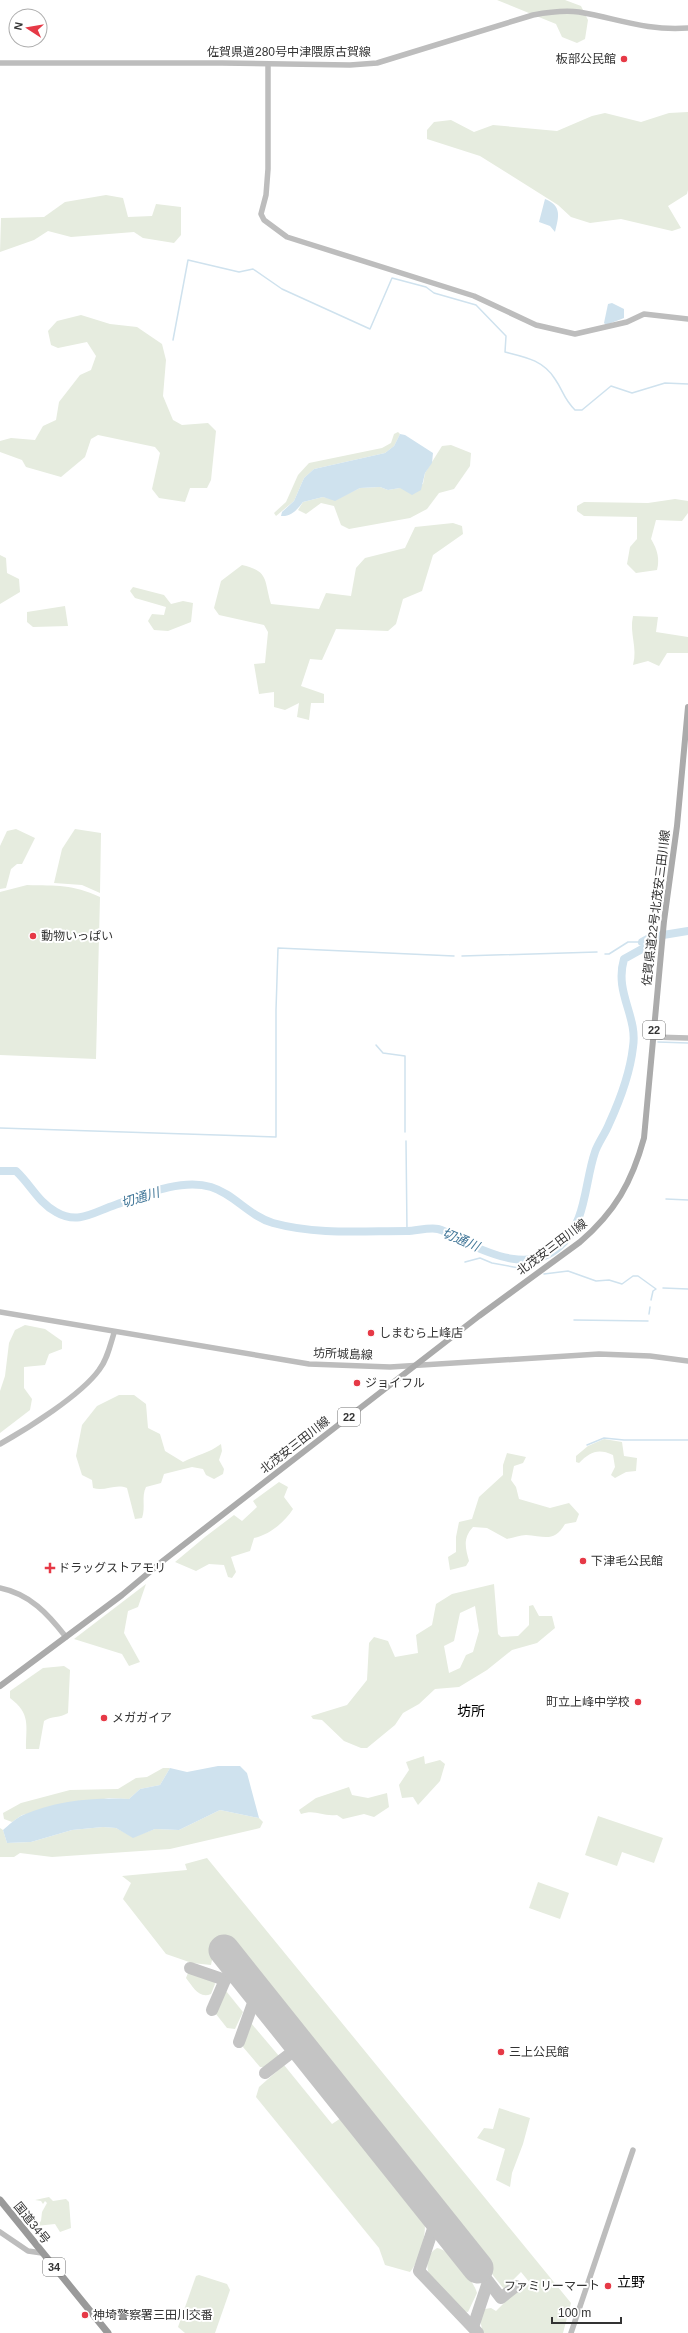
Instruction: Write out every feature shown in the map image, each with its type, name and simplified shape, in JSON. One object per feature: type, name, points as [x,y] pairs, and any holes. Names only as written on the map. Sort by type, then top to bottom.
[{"type":"highway","name":"国道34号","points":[[0,2200],[108,2333]]},
{"type":"main road","name":"佐賀県道280号中津隈原古賀線","points":[[0,63],[350,65],[377,63],[533,14],[558,11],[578,12],[658,29],[688,28]]},
{"type":"main road","points":[[268,64],[268,169],[266,195],[263,200],[261,214],[264,220],[287,237],[474,296],[536,325],[575,334],[627,322],[644,314],[688,319]]},
{"type":"main road","name":"佐賀県道22号北茂安三田川線","points":[[647,1112],[661,948],[677,826],[688,707]]},
{"type":"main road","points":[[653,1037],[688,1038]]},
{"type":"main road","name":"北茂安三田川線","points":[[0,1686],[66,1637],[415,1366],[595,1229],[624,1193],[637,1166],[644,1138],[647,1112]]},
{"type":"main road","name":"坊所城島線","points":[[0,1312],[114,1333],[309,1364],[350,1366],[415,1366],[599,1354],[650,1356],[688,1361]]},
{"type":"main road","points":[[0,1444],[76,1393],[89,1382],[100,1369],[108,1353],[114,1333]]},
{"type":"main road","points":[[0,1588],[25,1596],[39,1607],[66,1637]]},
{"type":"main road","points":[[571,2333],[633,2150]]},
{"type":"main road","points":[[0,2232],[28,2251],[42,2253]]},
{"type":"shaded area","points":[[497,0],[565,0],[581,6],[588,20],[585,39],[577,43],[562,37],[556,24]]},
{"type":"shaded area","points":[[688,112],[688,190],[687,194],[668,206],[681,228],[672,231],[621,219],[590,223],[571,217],[558,205],[480,156],[427,139],[427,130],[434,122],[451,120],[474,132],[493,125],[557,131],[592,116],[605,113],[641,122],[669,113]]},
{"type":"shaded area","points":[[106,195],[123,198],[128,217],[152,216],[156,204],[181,207],[181,235],[174,243],[143,238],[134,232],[71,237],[48,231],[34,240],[0,252],[1,218],[44,217],[65,202]]},
{"type":"shaded area","points":[[81,315],[110,324],[137,327],[162,344],[166,360],[163,396],[173,420],[182,425],[208,423],[216,431],[211,480],[207,488],[190,488],[185,502],[159,498],[152,489],[160,453],[155,447],[98,435],[91,439],[85,457],[61,477],[26,467],[22,460],[0,452],[0,441],[11,438],[35,440],[43,426],[56,420],[59,402],[80,375],[91,370],[96,356],[87,342],[58,348],[51,345],[48,331],[57,321]]},
{"type":"shaded area","points":[[398,432],[400,434],[394,446],[385,453],[314,469],[304,478],[294,501],[276,516],[274,513],[286,502],[298,475],[309,463],[382,448],[391,443],[394,434]]},
{"type":"shaded area","points":[[451,445],[471,453],[470,466],[454,489],[439,493],[427,509],[410,518],[349,529],[341,525],[334,506],[321,503],[306,514],[298,510],[303,502],[323,497],[335,500],[360,488],[380,487],[388,490],[423,484],[425,473],[442,446]]},
{"type":"shaded area","points":[[675,499],[688,501],[688,513],[682,521],[656,520],[651,539],[657,554],[657,570],[636,573],[627,564],[630,547],[637,539],[637,517],[584,516],[577,511],[577,506],[584,502],[648,503]]},
{"type":"shaded area","points":[[453,523],[462,526],[463,534],[433,555],[422,591],[403,599],[396,624],[388,631],[336,629],[322,660],[310,659],[301,686],[324,694],[324,703],[311,703],[309,720],[297,717],[299,703],[285,710],[274,707],[274,692],[259,694],[254,664],[265,663],[268,632],[264,625],[219,615],[214,608],[221,581],[242,565],[251,567],[257,570],[264,578],[271,604],[319,609],[326,593],[351,596],[356,568],[365,558],[405,548],[415,527]]},
{"type":"shaded area","points":[[0,555],[6,558],[7,573],[19,579],[20,592],[0,604]]},
{"type":"shaded area","points":[[133,587],[164,595],[171,604],[183,601],[193,603],[191,622],[168,631],[154,630],[148,621],[152,614],[164,615],[166,607],[135,598],[130,591]]},
{"type":"shaded area","points":[[65,606],[68,626],[33,627],[27,622],[27,612]]},
{"type":"shaded area","points":[[633,616],[658,617],[656,632],[688,637],[688,653],[667,653],[659,666],[648,661],[633,665],[635,653],[632,628]]},
{"type":"shaded area","points":[[16,829],[35,838],[22,864],[17,864],[11,869],[6,888],[0,889],[0,846],[7,831]]},
{"type":"shaded area","points":[[75,829],[101,833],[100,893],[82,885],[54,883],[62,849]]},
{"type":"shaded area","points":[[27,885],[73,888],[100,897],[96,1059],[0,1055],[0,892]]},
{"type":"shaded area","points":[[25,1325],[45,1329],[62,1341],[62,1349],[49,1354],[45,1365],[24,1367],[24,1388],[32,1399],[30,1410],[0,1433],[0,1391],[5,1376],[9,1343],[15,1330]]},
{"type":"shaded area","points":[[119,1395],[134,1395],[146,1404],[148,1428],[160,1434],[165,1451],[183,1462],[207,1452],[221,1444],[222,1451],[219,1460],[224,1469],[223,1474],[214,1479],[206,1475],[203,1469],[192,1467],[164,1474],[161,1483],[146,1487],[142,1518],[135,1519],[127,1488],[118,1486],[102,1489],[93,1488],[92,1480],[82,1475],[76,1456],[82,1425],[97,1406]]},
{"type":"shaded area","points":[[604,1439],[622,1442],[624,1456],[637,1458],[636,1471],[626,1472],[615,1478],[611,1475],[615,1467],[613,1455],[603,1452],[594,1452],[579,1463],[576,1462],[576,1456],[588,1446]]},
{"type":"shaded area","points":[[507,1453],[526,1457],[523,1463],[514,1466],[511,1480],[516,1487],[519,1499],[550,1508],[569,1503],[579,1514],[576,1522],[565,1524],[557,1534],[553,1536],[543,1537],[524,1535],[507,1539],[487,1528],[473,1527],[466,1539],[469,1561],[466,1566],[450,1570],[448,1557],[456,1552],[456,1537],[459,1522],[472,1519],[479,1497],[503,1475],[503,1465]]},
{"type":"shaded area","points":[[279,1482],[288,1487],[284,1497],[293,1509],[286,1519],[271,1531],[254,1538],[250,1551],[231,1557],[236,1572],[232,1578],[228,1577],[224,1565],[209,1564],[196,1571],[175,1562],[234,1515],[242,1521],[257,1507],[253,1501]]},
{"type":"shaded area","points":[[146,1584],[138,1607],[128,1611],[124,1633],[140,1662],[129,1666],[122,1654],[74,1639]]},
{"type":"shaded area","points":[[494,1584],[498,1634],[501,1637],[518,1636],[529,1625],[529,1606],[533,1605],[539,1616],[552,1616],[555,1628],[537,1643],[512,1650],[487,1670],[459,1687],[435,1689],[419,1704],[403,1713],[395,1725],[367,1748],[361,1748],[344,1741],[322,1720],[313,1719],[311,1716],[347,1705],[367,1680],[369,1643],[374,1637],[388,1641],[395,1657],[418,1653],[416,1635],[432,1625],[436,1604],[452,1594]],"holes":[[[475,1606],[479,1631],[473,1652],[466,1655],[460,1668],[449,1673],[444,1646],[454,1641],[460,1613]]]},
{"type":"shaded area","points":[[64,1666],[70,1670],[68,1713],[44,1721],[39,1749],[26,1749],[26,1720],[21,1709],[10,1698],[10,1691],[43,1668]]},
{"type":"shaded area","points":[[424,1756],[425,1764],[440,1760],[445,1764],[440,1781],[418,1805],[413,1797],[402,1798],[399,1785],[409,1770],[406,1762]]},
{"type":"shaded area","points":[[163,1768],[170,1768],[160,1785],[140,1789],[129,1799],[109,1798],[22,1815],[12,1822],[4,1819],[3,1813],[21,1803],[70,1790],[118,1789],[136,1778],[147,1777]]},
{"type":"shaded area","points":[[349,1787],[352,1795],[368,1798],[387,1793],[389,1807],[374,1817],[364,1814],[343,1819],[337,1815],[311,1812],[301,1814],[299,1810],[316,1798]]},
{"type":"shaded area","points":[[220,1810],[259,1818],[263,1822],[260,1828],[170,1849],[52,1857],[20,1853],[14,1857],[0,1857],[0,1828],[3,1830],[7,1843],[31,1842],[72,1830],[103,1827],[116,1828],[133,1837],[155,1829],[179,1830]]},
{"type":"shaded area","points":[[598,1816],[663,1838],[654,1863],[622,1852],[617,1866],[585,1855]]},
{"type":"shaded area","points":[[207,1858],[571,2303],[563,2333],[483,2333],[480,2320],[485,2309],[491,2308],[496,2311],[510,2297],[530,2283],[521,2272],[504,2289],[357,2105],[362,2100],[272,1989],[266,1991],[229,1946],[221,1948],[216,1952],[211,1965],[192,1963],[166,1954],[123,1899],[131,1883],[122,1876],[187,1870],[185,1864]]},
{"type":"shaded area","points":[[538,1882],[569,1893],[560,1919],[529,1908]]},
{"type":"shaded area","points":[[188,1973],[214,1981],[215,1984],[211,1994],[200,1994],[186,1978]]},
{"type":"shaded area","points":[[226,1991],[243,2012],[235,2029],[227,2028],[216,2014],[222,1995]]},
{"type":"shaded area","points":[[251,2023],[279,2056],[264,2067],[260,2067],[243,2047]]},
{"type":"shaded area","points":[[284,2065],[332,2124],[341,2118],[424,2221],[425,2232],[422,2248],[410,2272],[385,2265],[379,2248],[256,2097],[259,2087]]},
{"type":"shaded area","points":[[499,2108],[530,2118],[523,2144],[512,2173],[510,2187],[496,2180],[505,2149],[477,2138],[484,2128],[493,2129]]},
{"type":"shaded area","points":[[49,2197],[53,2201],[66,2199],[69,2202],[71,2228],[60,2232],[55,2224],[36,2226],[41,2221],[42,2212],[47,2203],[45,2201],[43,2204],[41,2201],[35,2200]]},
{"type":"shaded area","points":[[437,2248],[448,2254],[461,2266],[475,2288],[477,2293],[468,2312],[461,2311],[438,2288],[429,2275],[427,2268],[428,2260],[431,2253]]},
{"type":"shaded area","points":[[199,2275],[227,2284],[230,2290],[215,2333],[185,2333],[178,2327],[196,2276]]},
{"type":"water","points":[[545,199],[557,208],[558,221],[555,232],[550,226],[539,222]]},
{"type":"water","points":[[612,303],[624,309],[624,318],[606,325],[604,323],[608,304]]},
{"type":"water","points":[[400,434],[405,435],[433,453],[432,463],[425,473],[421,490],[412,495],[400,488],[388,490],[380,487],[360,488],[335,501],[323,497],[303,502],[291,514],[281,516],[282,512],[294,501],[304,478],[314,469],[385,453],[394,446]]},
{"type":"water","points":[[218,1766],[240,1766],[247,1773],[259,1818],[220,1810],[179,1830],[155,1829],[133,1838],[116,1828],[103,1827],[72,1830],[31,1842],[7,1843],[3,1830],[20,1816],[35,1810],[61,1803],[89,1799],[129,1799],[140,1789],[160,1785],[170,1768],[187,1772]]},
{"type":"waterway","points":[[173,340],[188,260],[239,272],[253,269],[282,289],[370,329],[392,278],[426,287],[434,293],[476,305],[506,336],[505,352],[533,360],[545,367],[555,379],[568,402],[575,410],[582,410],[611,386],[632,393],[665,383],[688,384]]},
{"type":"waterway","name":"切通川","points":[[0,1171],[16,1171],[44,1203],[64,1216],[86,1216],[162,1189],[175,1186],[199,1185],[219,1190],[264,1220],[290,1227],[339,1232],[438,1229],[498,1256],[511,1259],[536,1259],[559,1247],[575,1227],[580,1215],[595,1152],[617,1106],[630,1067],[634,1036],[622,983],[624,959],[651,944],[642,942],[651,937],[688,931]]},
{"type":"waterway","points":[[605,954],[609,954],[628,942],[642,942]]},
{"type":"waterway","points":[[0,1128],[276,1137],[276,1010],[278,948],[454,956]]},
{"type":"waterway","points":[[462,956],[597,952]]},
{"type":"waterway","points":[[658,1042],[688,1043]]},
{"type":"waterway","points":[[376,1045],[383,1053],[405,1056],[405,1132]]},
{"type":"waterway","points":[[406,1141],[407,1231]]},
{"type":"waterway","points":[[666,1199],[688,1200]]},
{"type":"waterway","points":[[465,1262],[480,1258],[492,1263],[530,1270]]},
{"type":"waterway","points":[[544,1274],[568,1271],[596,1281],[609,1280],[622,1284],[633,1276],[638,1276],[656,1289],[653,1291],[651,1300]]},
{"type":"waterway","points":[[663,1288],[688,1289]]},
{"type":"waterway","points":[[649,1314],[650,1307]]},
{"type":"waterway","points":[[574,1320],[648,1321]]},
{"type":"waterway","points":[[587,1445],[604,1438],[624,1440],[688,1440]]},
{"type":"taxiway","points":[[190,1968],[225,1980],[238,1969]]},
{"type":"taxiway","points":[[212,2010],[225,1980]]},
{"type":"taxiway","points":[[239,2042],[257,1992]]},
{"type":"taxiway","points":[[265,2073],[300,2046]]},
{"type":"taxiway","points":[[437,2217],[419,2271],[478,2333]]},
{"type":"taxiway","points":[[478,2268],[501,2298],[516,2286]]},
{"type":"taxiway","points":[[473,2327],[488,2282]]},
{"type":"runway","points":[[224,1950],[478,2268]]},
{"type":"place","name":"板部公民館","points":[[624,59]]},
{"type":"place","name":"動物いっぱい","points":[[33,936]]},
{"type":"place","name":"しまむら上峰店","points":[[371,1333]]},
{"type":"place","name":"ジョイフル","points":[[357,1383]]},
{"type":"place","name":"下津毛公民館","points":[[583,1561]]},
{"type":"place","name":"ドラッグストアモリ","points":[[50,1568]]},
{"type":"place","name":"町立上峰中学校","points":[[638,1702]]},
{"type":"place","name":"メガガイア","points":[[104,1718]]},
{"type":"place","name":"三上公民館","points":[[501,2052]]},
{"type":"place","name":"ファミリーマート","points":[[608,2286]]},
{"type":"place","name":"神埼警察署三田川交番","points":[[85,2315]]},
{"type":"district","name":"坊所","points":[[471,1711]]},
{"type":"district","name":"立野","points":[[631,2282]]}]
